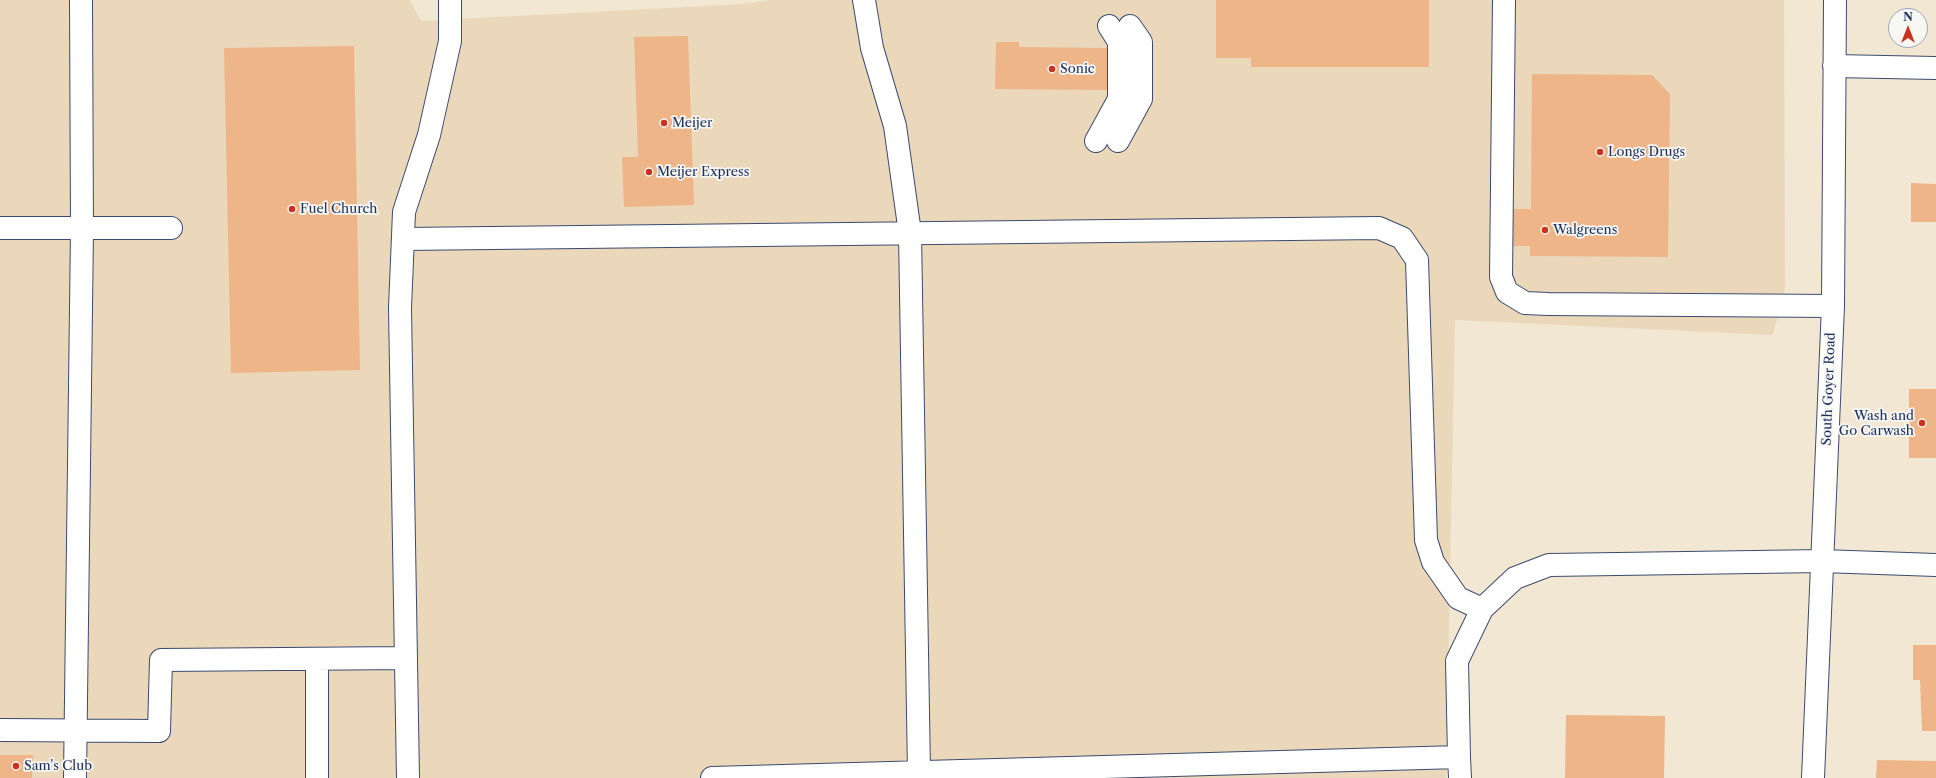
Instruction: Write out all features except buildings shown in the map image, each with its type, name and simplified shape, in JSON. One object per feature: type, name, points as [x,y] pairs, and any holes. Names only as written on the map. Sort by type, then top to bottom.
[{"type":"street","points":[[75,778],[82,229],[82,0]]},
{"type":"street","points":[[408,778],[400,308],[404,212],[429,135],[450,41],[450,0]]},
{"type":"street","points":[[864,0],[872,48],[895,126],[910,233],[919,772]]},
{"type":"street","points":[[1504,0],[1501,277],[1507,292],[1525,303],[1548,304],[1833,306]]},
{"type":"street","name":"South Goyer Road","points":[[1813,778],[1833,306],[1834,66],[1836,0]]},
{"type":"street","points":[[1107,141],[1141,99],[1141,42],[1119,26]]},
{"type":"street","points":[[1834,66],[1936,68]]},
{"type":"street","points":[[0,228],[170,228]]},
{"type":"street","points":[[403,238],[1379,228],[1402,238],[1417,260],[1426,540],[1433,562],[1458,598],[1482,609]]},
{"type":"street","points":[[712,778],[919,772],[1460,767],[1457,661],[1482,609],[1515,578],[1550,565],[1822,562],[1936,564]]},
{"type":"street","points":[[0,730],[159,731],[161,660],[406,658]]},
{"type":"street","points":[[317,778],[318,659]]},
{"type":"shaded area","points":[[0,0],[410,0],[421,21],[742,4],[771,0],[1784,0],[1785,288],[1773,335],[1455,320],[1446,778],[0,778]]},
{"type":"place","name":"Sonic","points":[[1052,69]]},
{"type":"place","name":"Meijer","points":[[664,123]]},
{"type":"place","name":"Longs Drugs","points":[[1600,152]]},
{"type":"place","name":"Meijer Express","points":[[649,172]]},
{"type":"place","name":"Fuel Church","points":[[292,209]]},
{"type":"place","name":"Walgreens","points":[[1545,230]]},
{"type":"place","name":"Wash and Go Carwash","points":[[1922,423]]},
{"type":"place","name":"Sam's Club","points":[[16,766]]}]
